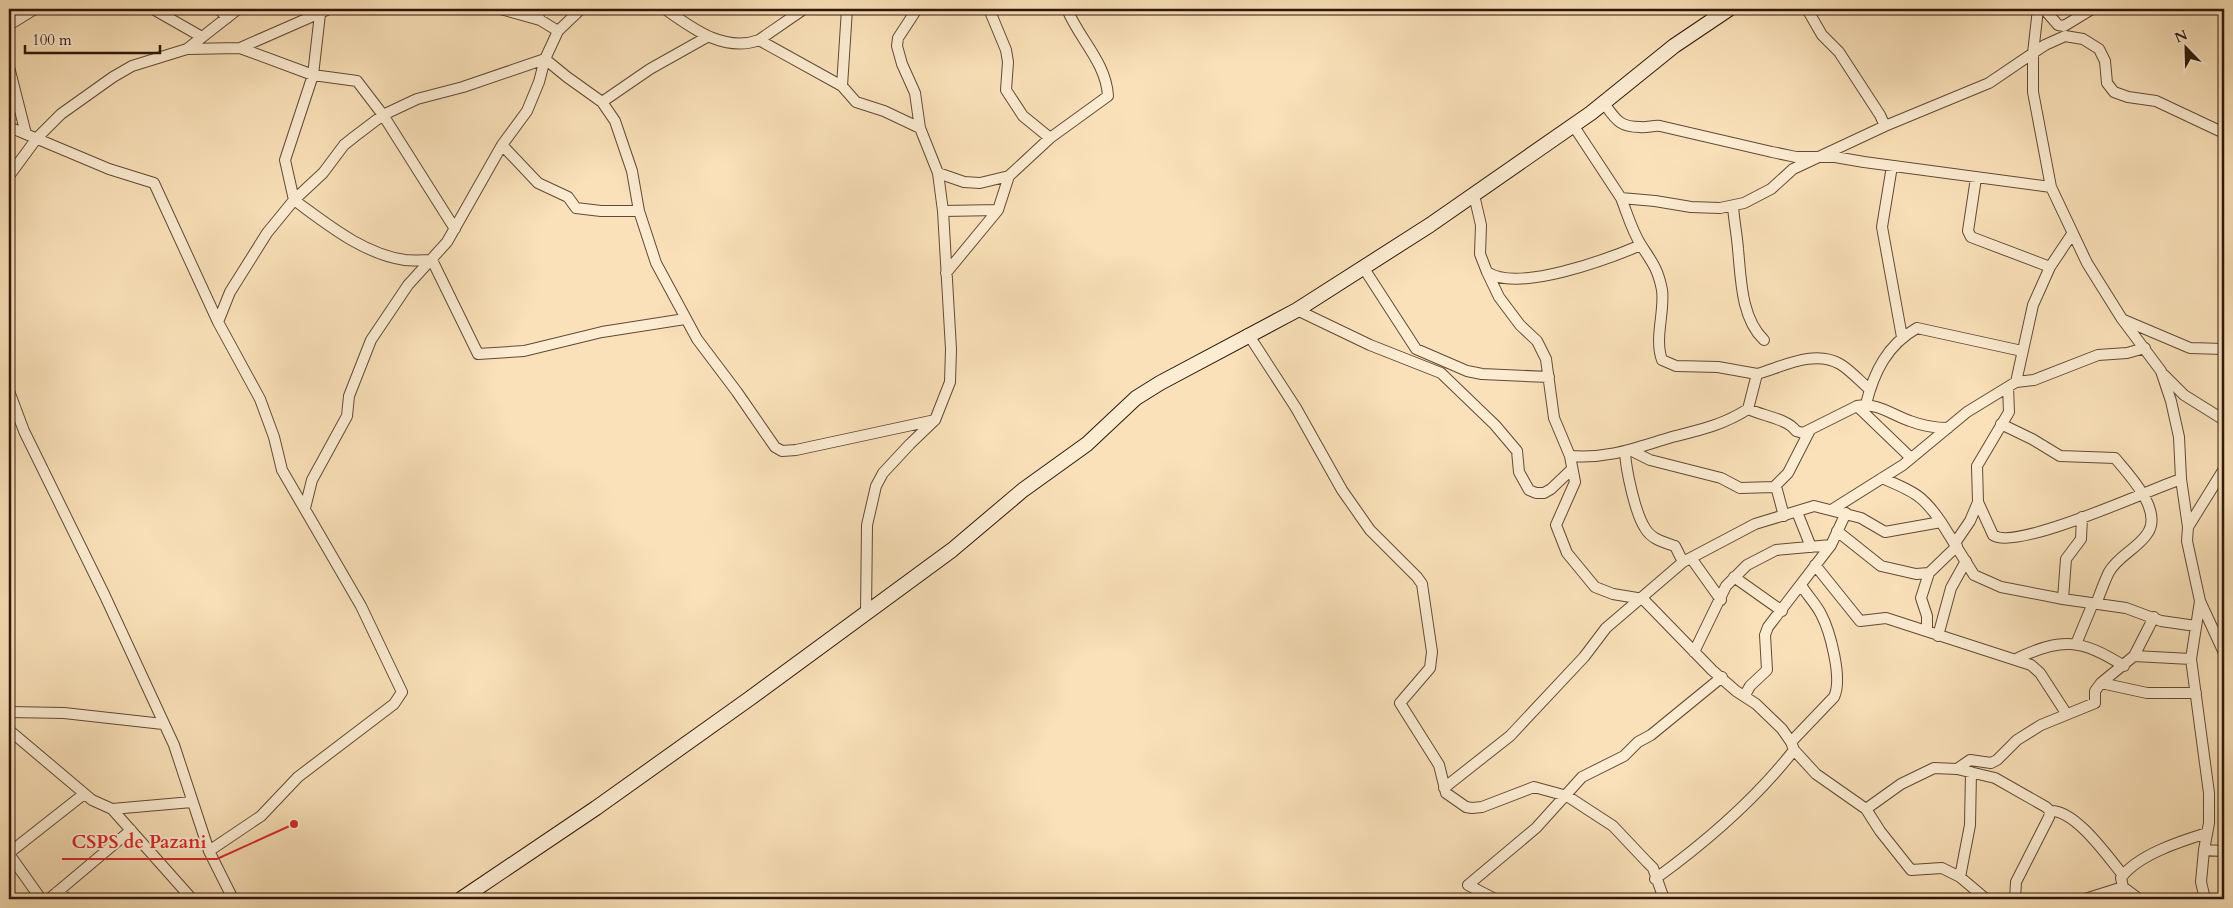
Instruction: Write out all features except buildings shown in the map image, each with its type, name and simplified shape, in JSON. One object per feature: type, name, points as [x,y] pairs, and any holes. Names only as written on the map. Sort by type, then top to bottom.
[{"type":"street","points":[[9,25],[35,9]]},
{"type":"street","points":[[153,9],[202,37]]},
{"type":"street","points":[[219,9],[227,18]]},
{"type":"street","points":[[186,49],[238,9]]},
{"type":"street","points":[[240,48],[330,9]]},
{"type":"street","points":[[501,9],[540,20],[558,31]]},
{"type":"street","points":[[535,9],[540,20]]},
{"type":"street","points":[[305,508],[312,480],[347,416],[349,396],[371,340],[408,285],[432,260],[455,229],[502,145],[527,111],[539,82],[545,59],[558,31],[581,9]]},
{"type":"street","points":[[665,9],[707,37],[741,45],[759,40],[804,9]]},
{"type":"street","points":[[842,86],[847,9]]},
{"type":"street","points":[[866,612],[866,525],[876,486],[884,473],[935,420],[950,382],[951,349],[944,211],[938,173],[920,128],[915,94],[902,64],[897,46],[898,38],[917,9]]},
{"type":"street","points":[[989,9],[1006,50],[1008,62],[1006,90],[1023,116],[1050,138]]},
{"type":"street","points":[[946,273],[998,210],[1009,176],[1050,138],[1108,96],[1108,87],[1098,62],[1066,9]]},
{"type":"street","points":[[461,899],[749,699],[952,550],[1023,490],[1087,444],[1136,398],[1248,334],[1297,310],[1474,195],[1573,125],[1674,46],[1729,9]]},
{"type":"street","points":[[1807,9],[1822,35],[1838,52],[1880,115],[1885,126]]},
{"type":"street","points":[[2038,9],[2033,52],[2034,104],[2051,187],[2072,234],[2087,263],[2122,319],[2160,371],[2184,395],[2224,420]]},
{"type":"street","points":[[2044,9],[2058,24],[2064,26],[2092,9]]},
{"type":"street","points":[[320,14],[313,75],[285,160],[294,200],[332,228],[368,248],[405,260],[432,260]]},
{"type":"street","points":[[1621,198],[1656,200],[1691,207],[1733,206],[1762,194],[1787,172],[1817,157],[1885,126],[1989,83],[2033,52],[2065,36],[2083,39],[2093,44],[2103,55],[2107,83],[2114,92],[2128,98],[2156,101],[2224,133]]},
{"type":"street","points":[[602,102],[644,73],[707,37]]},
{"type":"street","points":[[759,40],[842,86],[856,102],[884,111],[920,128]]},
{"type":"street","points":[[9,176],[37,138],[60,114],[132,66],[186,49],[240,48],[313,75],[357,81],[383,115],[455,229]]},
{"type":"street","points":[[545,59],[602,102],[615,121],[632,171],[638,211],[656,263],[697,339],[737,392],[774,447],[796,450],[935,420]]},
{"type":"street","points":[[218,322],[230,292],[267,233],[294,200],[323,173],[344,145],[383,115],[416,99],[463,87],[545,59]]},
{"type":"street","points":[[9,67],[26,134]]},
{"type":"street","points":[[1603,102],[1618,123],[1624,125],[1641,128],[1660,126],[1772,152],[1849,158],[1892,166],[2051,187]]},
{"type":"street","points":[[1573,125],[1621,198],[1641,245],[1652,260],[1662,291],[1660,347],[1662,360],[1676,366],[1718,368],[1757,374],[1789,363],[1810,359],[1825,360],[1839,364],[1870,389]]},
{"type":"street","points":[[9,128],[109,169],[154,183],[218,322],[260,399],[274,436],[282,470],[374,629],[400,687],[400,696],[394,704],[298,777],[261,816],[209,851]]},
{"type":"street","points":[[502,145],[538,183],[568,197],[576,208],[601,211],[638,211]]},
{"type":"street","points":[[1892,166],[1882,227],[1902,337]]},
{"type":"street","points":[[938,173],[964,182],[980,183],[1009,176]]},
{"type":"street","points":[[1976,178],[1968,231],[1971,237],[2050,267]]},
{"type":"street","points":[[1474,195],[1482,225],[1480,254],[1487,272],[1499,298],[1542,349],[1549,377],[1554,418],[1570,456],[1575,482],[1556,525],[1568,553],[1594,587],[1613,594],[1642,599],[1694,652],[1736,691],[1745,695],[1782,730],[1816,774],[1866,809],[1880,831],[1911,870],[1942,868],[1960,876],[1986,899]]},
{"type":"street","points":[[1733,206],[1744,296],[1758,334],[1764,340]]},
{"type":"street","points":[[944,211],[998,210]]},
{"type":"street","points":[[2072,234],[2050,267],[2029,316],[2022,351],[2012,385],[2009,412],[1977,466],[1978,502],[1993,535],[2002,539],[2038,533],[2181,479]]},
{"type":"street","points":[[1487,272],[1506,280],[1544,275],[1588,265],[1641,245]]},
{"type":"street","points":[[432,260],[475,351],[481,355],[546,348],[602,332],[686,320]]},
{"type":"street","points":[[1363,267],[1416,349],[1467,371],[1482,374],[1549,377]]},
{"type":"street","points":[[1297,310],[1370,345],[1440,373],[1495,425],[1517,451],[1516,462],[1519,472],[1529,490],[1544,493],[1552,489],[1572,469]]},
{"type":"street","points":[[2122,319],[2190,348],[2224,349]]},
{"type":"street","points":[[1861,405],[1889,351],[1902,337],[1916,328],[2022,351]]},
{"type":"street","points":[[1248,334],[1296,408],[1342,490],[1370,530],[1418,577],[1422,584],[1432,652],[1430,668],[1400,703],[1439,765],[1446,793],[1466,807],[1472,808],[1482,807],[1534,787],[1567,796],[1613,826],[1653,868],[1655,879],[1664,899]]},
{"type":"street","points":[[1834,509],[1911,458],[1967,412],[2012,385],[2034,380],[2098,355],[2127,353],[2145,348]]},
{"type":"street","points":[[2160,371],[2171,401],[2178,437],[2181,479],[2188,527],[2187,542],[2200,601],[2223,646]]},
{"type":"street","points":[[1570,456],[1592,458],[1628,451],[1726,423],[1748,409],[1757,374]]},
{"type":"street","points":[[9,392],[24,431],[105,596],[174,745],[209,851],[234,899]]},
{"type":"street","points":[[1748,409],[1774,420],[1792,424],[1796,431],[1803,433],[1861,405],[1876,406],[1929,428],[1948,428]]},
{"type":"street","points":[[1861,405],[1911,458]]},
{"type":"street","points":[[2001,424],[2032,438],[2060,456],[2115,458],[2144,494],[2151,517],[2147,534],[2121,557],[2109,572],[2076,644]]},
{"type":"street","points":[[1628,451],[1650,460],[1714,476],[1740,488],[1774,487],[1788,473],[1810,430]]},
{"type":"street","points":[[1628,451],[1628,475],[1644,527],[1655,538],[1675,546],[1721,600]]},
{"type":"street","points":[[2188,527],[2224,468]]},
{"type":"street","points":[[1882,478],[1923,498],[1956,544],[1974,575],[2001,587],[2063,599],[2126,608],[2154,618],[2196,626]]},
{"type":"street","points":[[1774,487],[1777,490],[1784,516]]},
{"type":"street","points":[[1927,631],[1927,616],[1921,598],[1929,573],[1956,544],[1970,521],[1978,502]]},
{"type":"street","points":[[1444,788],[1510,736],[1584,656],[1606,628],[1687,560],[1755,524],[1814,506],[1834,509],[1861,518],[1885,532],[1941,522]]},
{"type":"street","points":[[1797,512],[1811,547]]},
{"type":"street","points":[[1745,695],[1750,686],[1767,670],[1765,635],[1768,627],[1831,545],[1846,513]]},
{"type":"street","points":[[2063,599],[2066,559],[2081,539],[2082,517]]},
{"type":"street","points":[[1838,531],[1881,566],[1916,574],[1929,573]]},
{"type":"street","points":[[1694,652],[1721,600],[1726,586],[1747,565],[1776,550],[1831,545]]},
{"type":"street","points":[[1938,636],[1951,588],[1966,561]]},
{"type":"street","points":[[1815,565],[1860,620],[1886,618],[2031,665],[2040,673],[2066,714]]},
{"type":"street","points":[[1734,577],[1782,611]]},
{"type":"street","points":[[1655,879],[1719,828],[1766,782],[1838,690],[1834,655],[1827,626],[1820,612],[1800,585]]},
{"type":"street","points":[[2200,601],[2191,659],[2209,794],[2207,833],[2201,882],[2205,899]]},
{"type":"street","points":[[1957,769],[1970,760],[1991,763],[1997,760],[2016,740],[2066,714],[2095,703],[2095,692],[2101,683],[2134,656],[2154,618]]},
{"type":"street","points":[[2016,659],[2052,644],[2076,644],[2098,650],[2124,666]]},
{"type":"street","points":[[2134,656],[2191,659]]},
{"type":"street","points":[[1495,899],[1468,885],[1536,828],[1567,796],[1582,777],[1624,756],[1638,742],[1651,734],[1722,678]]},
{"type":"street","points":[[2101,683],[2147,693],[2196,693]]},
{"type":"street","points":[[9,712],[64,713],[163,724]]},
{"type":"street","points":[[9,730],[84,794],[92,800],[112,808],[192,802]]},
{"type":"street","points":[[1866,809],[1901,784],[1934,768],[1957,769],[1995,778],[2050,811],[2056,811],[2071,818],[2123,875]]},
{"type":"street","points":[[1960,876],[1970,825],[1971,772]]},
{"type":"street","points":[[41,899],[9,854],[84,794]]},
{"type":"street","points":[[112,808],[192,899]]},
{"type":"street","points":[[2015,899],[2016,882],[2049,817],[2050,811]]},
{"type":"street","points":[[49,899],[131,830]]},
{"type":"street","points":[[2139,899],[2122,887],[2120,882],[2123,875],[2166,847],[2207,833]]},
{"type":"street","points":[[2204,850],[2224,851]]},
{"type":"street","points":[[2085,899],[2122,887]]},
{"type":"street","points":[[57,892],[68,899]]},
{"type":"place","name":"CSPS de Pazani","points":[[294,824]]}]
